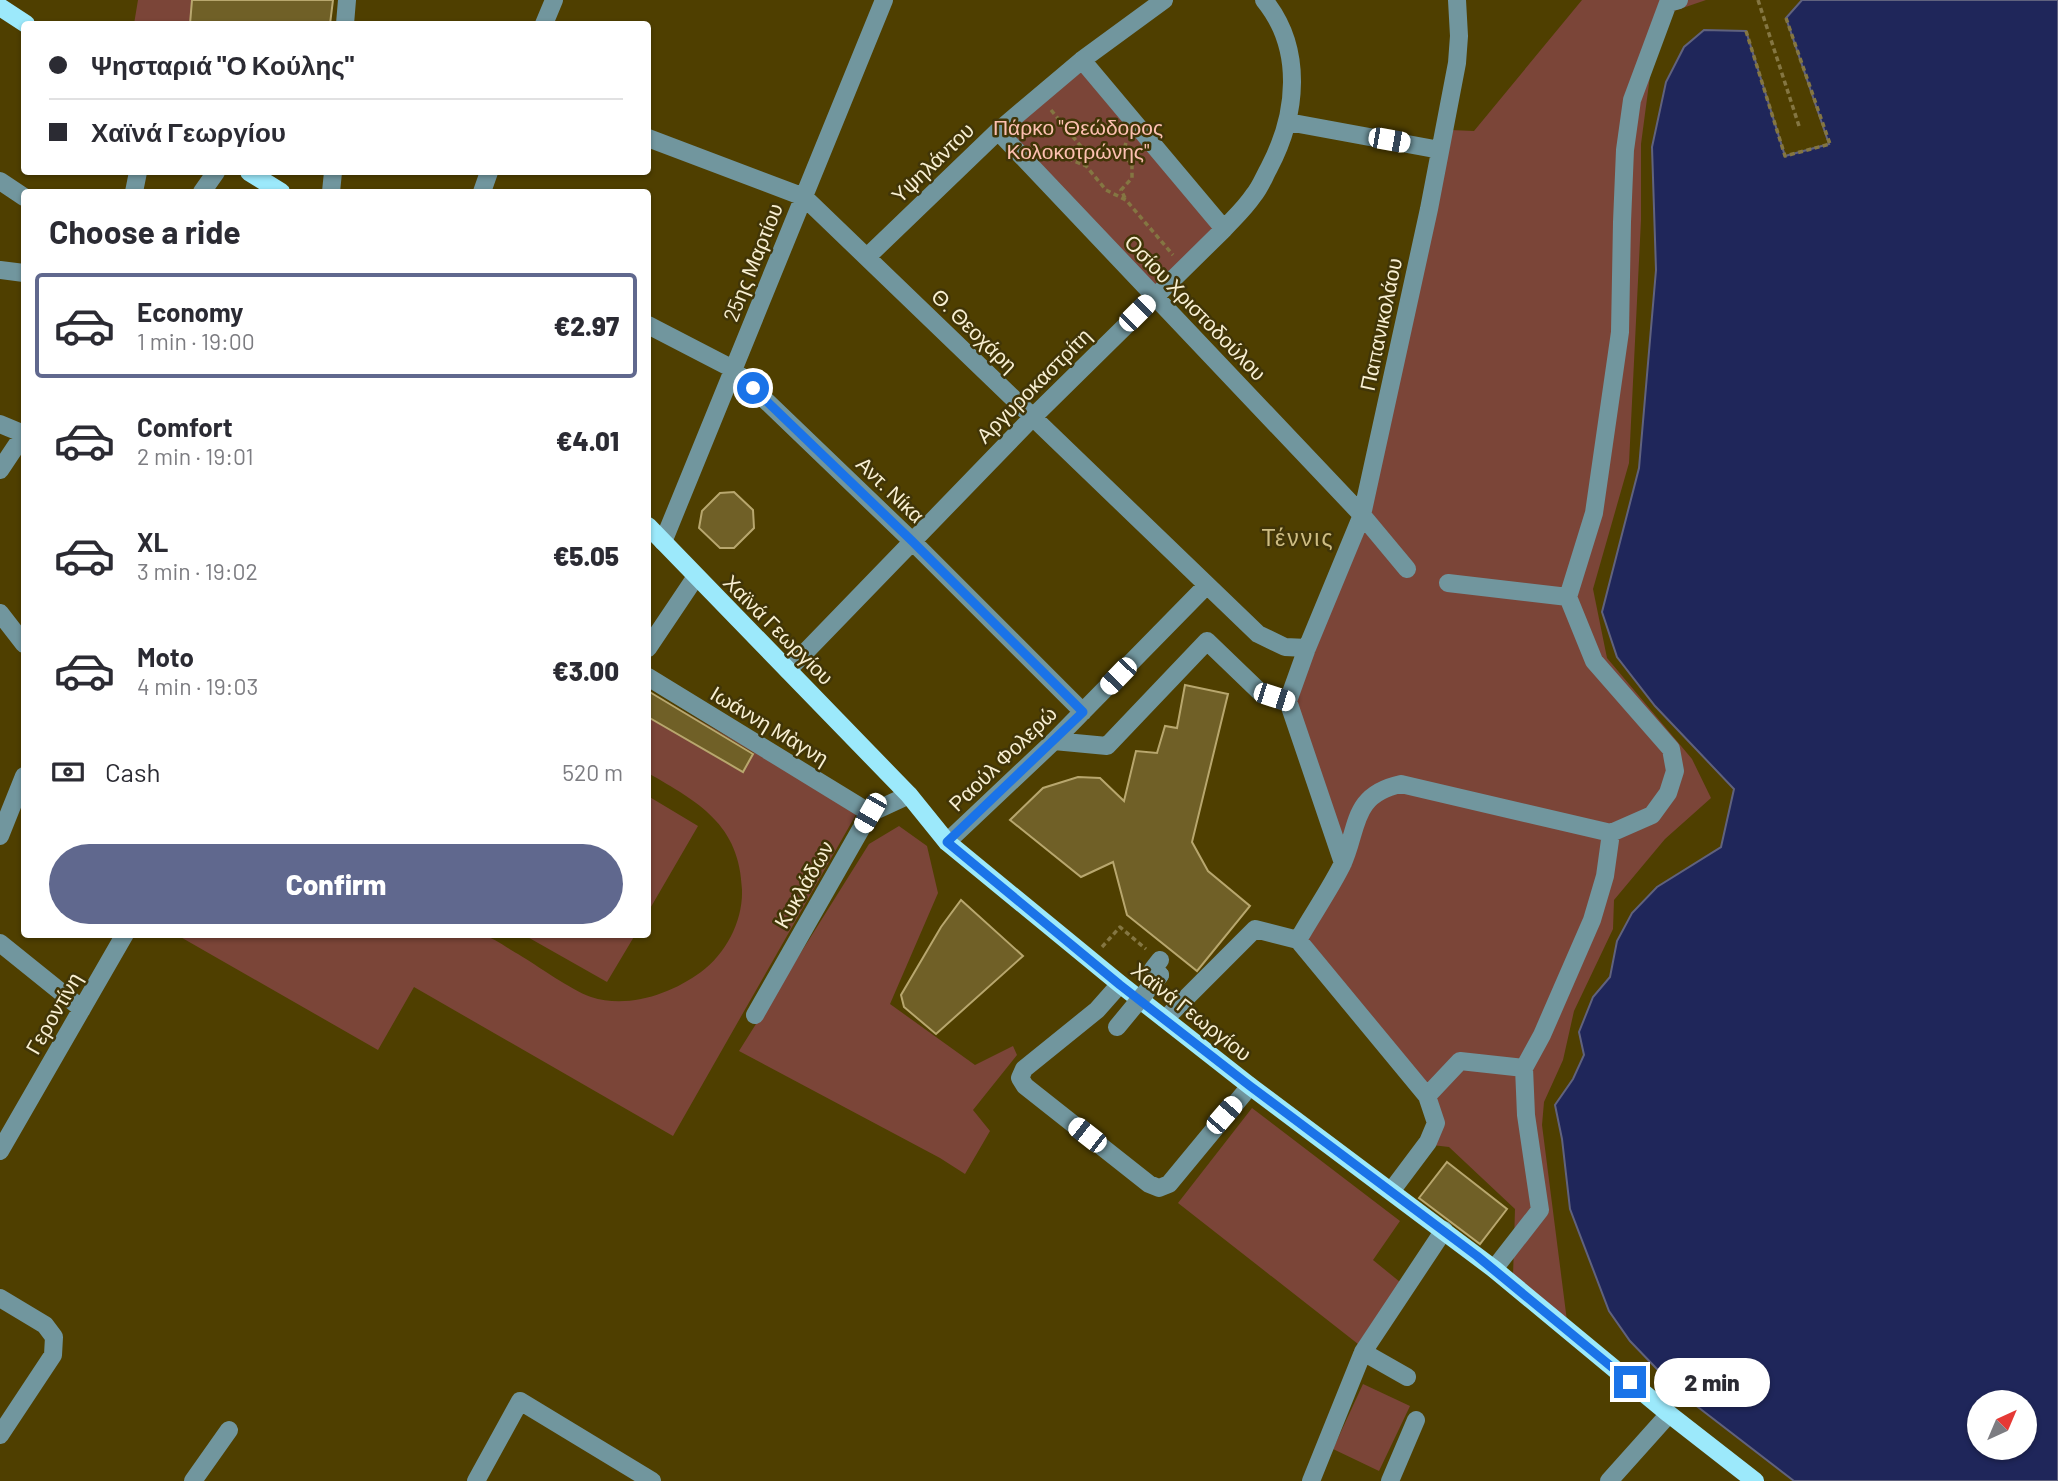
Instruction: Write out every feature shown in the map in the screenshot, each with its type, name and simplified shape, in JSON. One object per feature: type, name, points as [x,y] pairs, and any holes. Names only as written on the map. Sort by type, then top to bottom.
[{"type":"main road","points":[[0,7],[21,21]]},
{"type":"main road","points":[[254,175],[276,189]]},
{"type":"main road","name":"Χαϊνά Γεωργίου","points":[[651,529],[695,578],[909,795],[947,842],[1120,985],[1494,1269],[1755,1481]]},
{"type":"street","points":[[345,21],[347,0]]},
{"type":"street","points":[[545,21],[554,0]]},
{"type":"street","name":"25ης Μαρτίου","points":[[663,542],[884,0]]},
{"type":"street","name":"Υψηλάντου","points":[[866,257],[998,131],[1082,60],[1164,0]]},
{"type":"street","name":"Αργυροκαστρίτη","points":[[788,670],[1033,417],[1224,229],[1254,195],[1280,148],[1288,122],[1292,84],[1292,57],[1285,34],[1264,0]]},
{"type":"street","name":"Παπανικολάου","points":[[1288,701],[1362,514],[1457,63],[1457,0]]},
{"type":"street","points":[[1298,940],[1343,863],[1357,816],[1383,788],[1401,784],[1611,833],[1652,815],[1668,793],[1675,771],[1671,749],[1594,660],[1568,597],[1594,513],[1620,332],[1624,174],[1632,100],[1668,3],[1679,0]]},
{"type":"street","points":[[1082,60],[1224,229]]},
{"type":"street","points":[[1288,122],[1440,149]]},
{"type":"street","name":"Οσίου Χριστοδούλου","points":[[998,131],[1362,514],[1407,569]]},
{"type":"street","name":"Θ. Θεοχάρη","points":[[651,139],[804,197],[1258,634],[1285,647],[1307,648]]},
{"type":"street","points":[[0,181],[21,195]]},
{"type":"street","points":[[0,270],[21,273]]},
{"type":"street","name":"Αντ. Νίκα","points":[[651,327],[733,369],[912,541],[1083,712]]},
{"type":"street","points":[[0,424],[21,433]]},
{"type":"street","points":[[0,470],[21,438]]},
{"type":"street","points":[[651,644],[695,578]]},
{"type":"street","points":[[1448,583],[1568,597]]},
{"type":"street","name":"Ραούλ Φολερώ","points":[[947,842],[1054,741],[1207,585]]},
{"type":"street","points":[[0,614],[21,640]]},
{"type":"street","points":[[1054,741],[1107,746],[1207,641],[1261,693],[1288,701],[1343,863]]},
{"type":"street","name":"Ιωάννη Μὰγνη","points":[[651,679],[870,813]]},
{"type":"street","points":[[0,836],[21,784]]},
{"type":"street","points":[[870,813],[909,795]]},
{"type":"street","name":"Κυκλάδων","points":[[755,1015],[870,813]]},
{"type":"street","points":[[1494,1269],[1540,1210],[1526,1115],[1524,1068],[1542,1035],[1592,920],[1605,876],[1611,833]]},
{"type":"street","points":[[1165,1019],[1255,929],[1298,940],[1427,1096],[1436,1123],[1428,1142],[1392,1190]]},
{"type":"street","name":"Γεροντίνη","points":[[0,1151],[123,938]]},
{"type":"street","points":[[0,943],[82,1009]]},
{"type":"street","points":[[1117,1027],[1160,975],[1153,969],[1160,960]]},
{"type":"street","points":[[1120,985],[1097,1010],[1024,1069],[1020,1077],[1025,1086],[1149,1184],[1159,1188],[1168,1184],[1250,1086]]},
{"type":"street","points":[[1427,1096],[1460,1061],[1524,1068]]},
{"type":"street","points":[[1311,1481],[1363,1352],[1444,1230]]},
{"type":"street","points":[[0,1298],[46,1325],[54,1337],[53,1355],[0,1435]]},
{"type":"street","points":[[1363,1352],[1407,1377]]},
{"type":"street","points":[[476,1481],[520,1401],[652,1481]]},
{"type":"street","points":[[1609,1481],[1670,1414]]},
{"type":"street","points":[[1390,1481],[1416,1420]]},
{"type":"street","points":[[193,1481],[229,1430]]},
{"type":"path","points":[[1758,0],[1800,130]]},
{"type":"path","points":[[1746,31],[1785,156],[1830,144],[1786,18]]},
{"type":"path","points":[[1040,96],[1083,149],[1086,166]]},
{"type":"path","points":[[1130,117],[1123,155],[1132,164],[1132,178],[1121,190],[1126,200],[1184,267]]},
{"type":"path","points":[[1060,155],[1086,166],[1106,190],[1126,200]]},
{"type":"green space","points":[[138,0],[192,0],[190,21],[134,21]]},
{"type":"green space","points":[[1582,0],[1706,0],[1671,12],[1652,61],[1641,144],[1641,220],[1629,463],[1593,589],[1607,658],[1692,759],[1711,798],[1665,839],[1614,900],[1613,929],[1574,1011],[1563,1060],[1544,1102],[1542,1125],[1567,1321],[1513,1277],[1515,1209],[1449,1147],[1432,1145],[1441,1127],[1303,938],[1346,864],[1294,701],[1367,511],[1450,130],[1474,131]]},
{"type":"green space","name":"Πάρκο \"Θεώδορος Κολοκοτρώνης\"","points":[[1082,60],[1224,229],[1154,296],[998,131]]},
{"type":"green space","points":[[651,693],[858,811],[673,1136],[414,987],[378,1050],[182,938],[489,938],[591,997],[620,1001],[663,993],[701,972],[718,956],[736,925],[742,890],[734,848],[725,832],[699,805],[651,775],[651,719],[742,772],[754,753]]},
{"type":"green space","points":[[651,798],[698,826],[651,907]]},
{"type":"green space","points":[[899,826],[927,846],[938,893],[890,1004],[975,1065],[1013,1046],[1017,1055],[973,1110],[990,1131],[965,1174],[940,1158],[739,1051],[869,844]]},
{"type":"green space","points":[[529,938],[633,938],[607,982]]},
{"type":"green space","points":[[1252,1108],[1400,1221],[1373,1260],[1400,1282],[1358,1344],[1178,1203]]},
{"type":"green space","points":[[1363,1384],[1410,1406],[1379,1471],[1333,1449]]},
{"type":"shaded area","points":[[1802,0],[2058,0],[2058,1481],[1794,1481],[1681,1394],[1630,1341],[1609,1311],[1570,1209],[1555,1105],[1573,1079],[1584,1055],[1579,1032],[1593,997],[1610,977],[1617,941],[1632,913],[1657,887],[1721,847],[1734,789],[1655,706],[1617,657],[1602,612],[1639,468],[1656,270],[1652,147],[1666,82],[1684,47],[1704,30],[1746,31],[1785,156],[1829,144],[1786,18]]},
{"type":"building","points":[[192,0],[333,0],[330,21],[190,21]]},
{"type":"building","points":[[734,492],[753,510],[754,528],[734,548],[720,548],[699,528],[702,511],[720,493]]},
{"type":"building","points":[[1185,685],[1228,694],[1192,842],[1208,871],[1250,906],[1197,971],[1127,915],[1113,862],[1081,877],[1010,820],[1043,788],[1078,777],[1100,778],[1124,801],[1136,751],[1157,753],[1165,726],[1177,728]]},
{"type":"building","points":[[651,693],[753,754],[743,772],[651,719]]},
{"type":"building","points":[[961,900],[1023,956],[936,1034],[904,1007],[901,995],[941,927]]},
{"type":"building","points":[[1447,1162],[1507,1209],[1480,1244],[1419,1198]]},
{"type":"district","name":"Τέννις","points":[[1298,537]]},
{"type":"route","points":[[753,388],[912,541],[1083,712],[947,842],[1120,985],[1477,1256],[1630,1382]]}]
